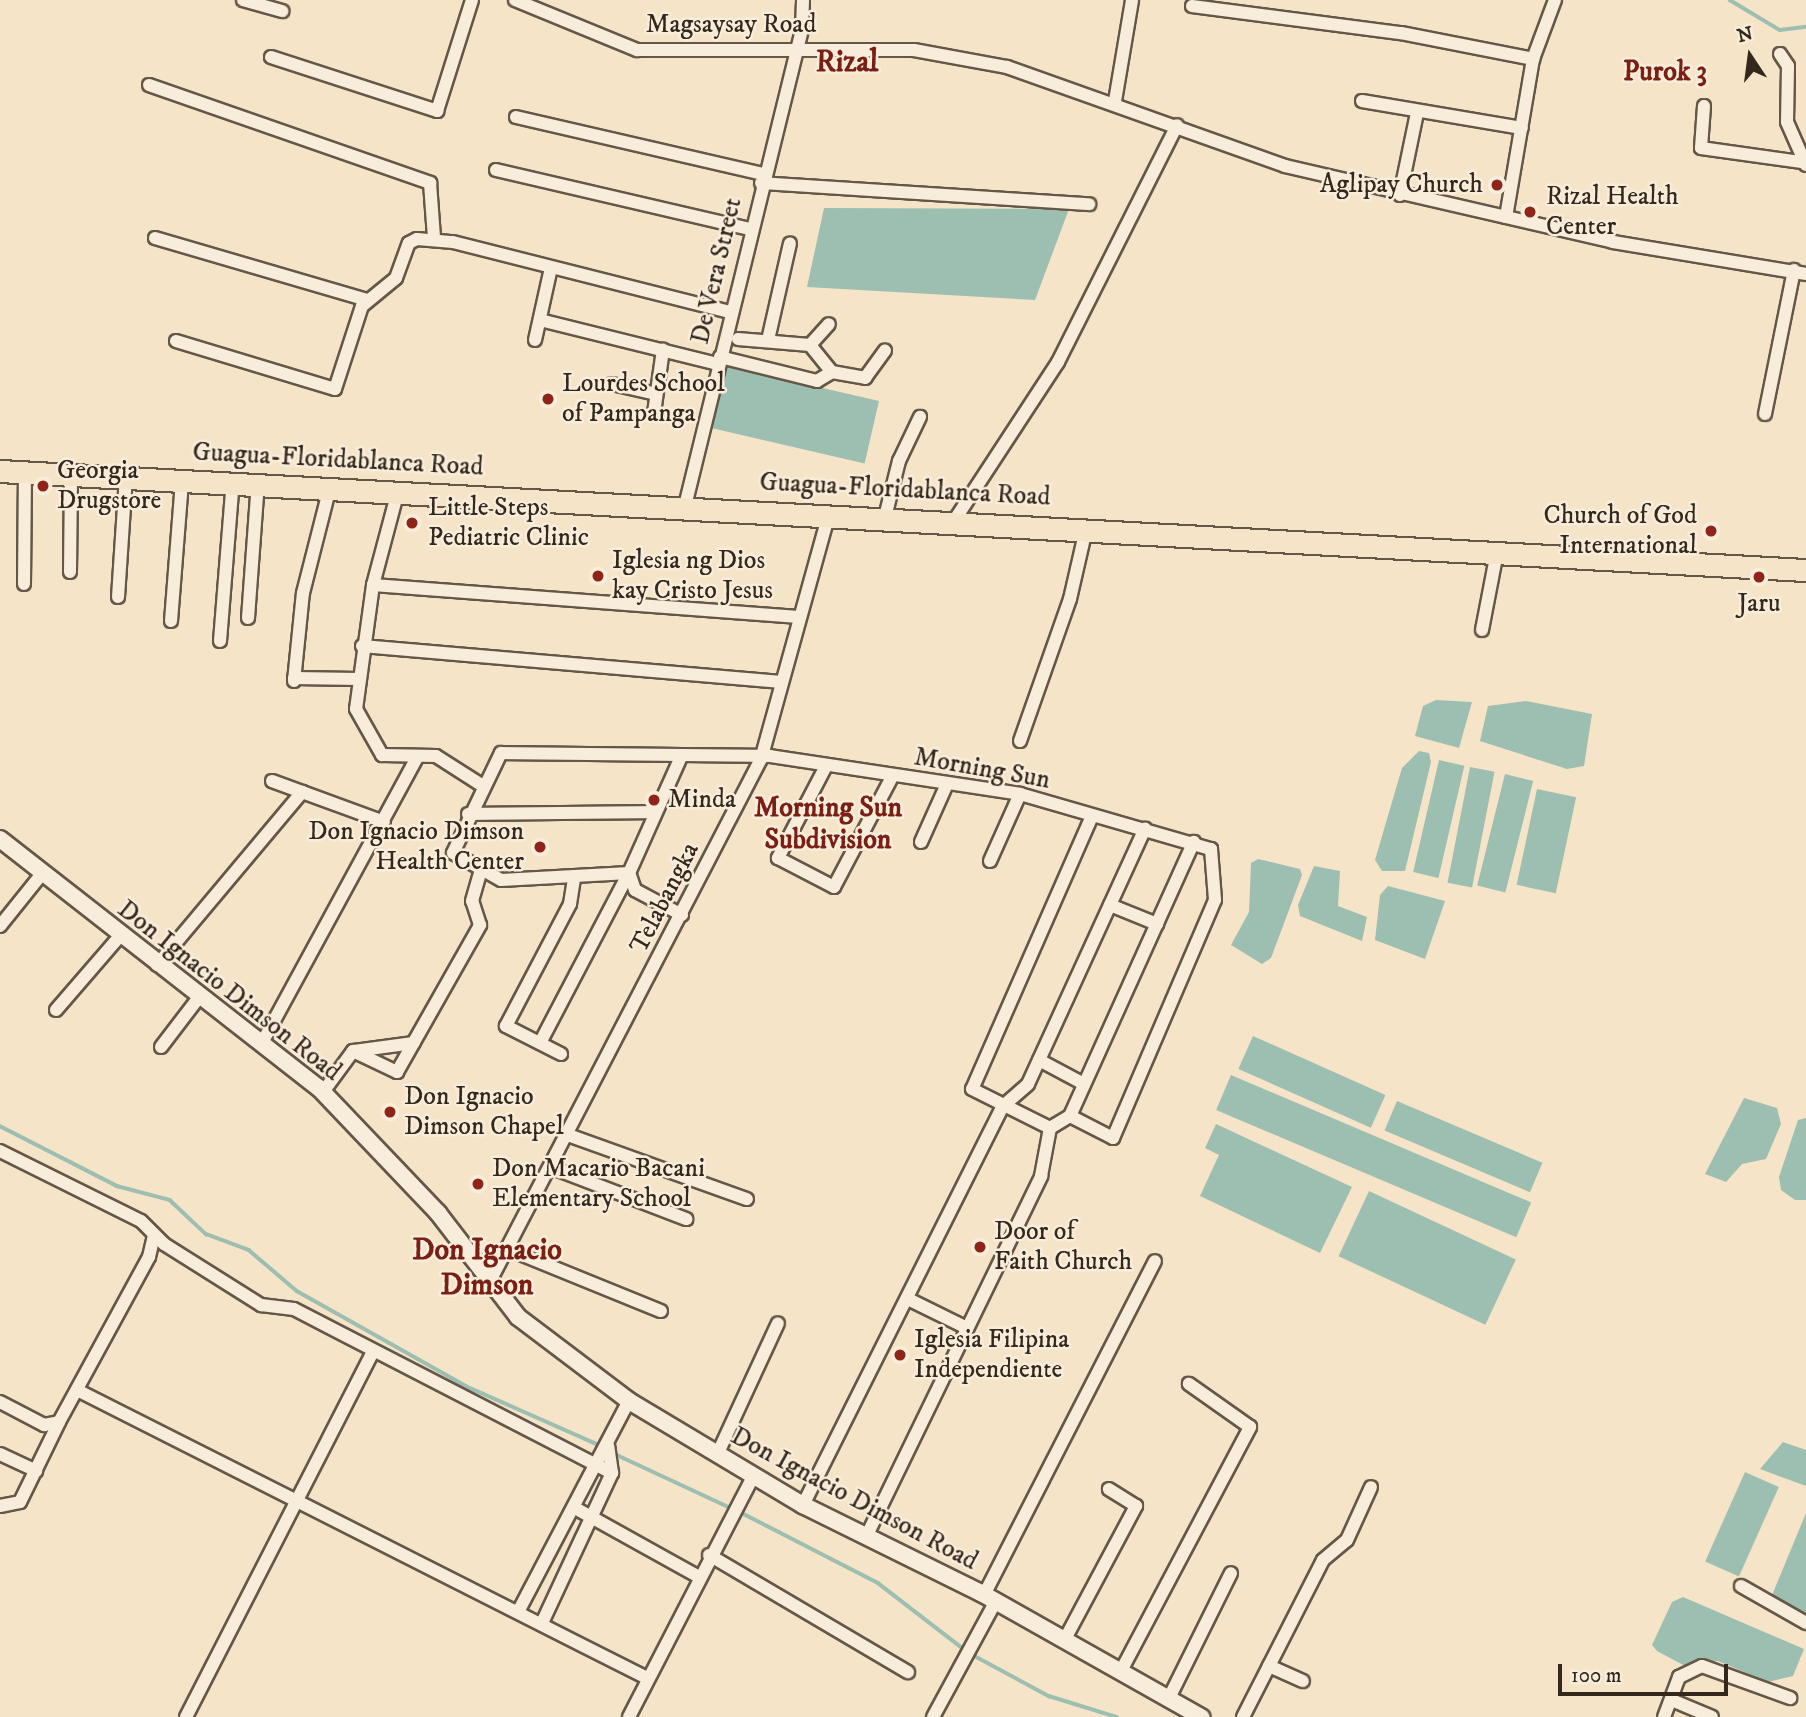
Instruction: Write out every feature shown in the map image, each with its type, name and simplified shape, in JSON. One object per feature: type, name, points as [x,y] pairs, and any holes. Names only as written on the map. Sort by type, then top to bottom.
[{"type":"main road","name":"Guagua-Floridablanca Road","points":[[0,471],[233,481],[1806,570]]},
{"type":"street","points":[[243,0],[282,11]]},
{"type":"street","points":[[271,57],[437,111],[472,0]]},
{"type":"street","name":"Magsaysay Road","points":[[515,0],[637,50],[793,47],[914,50],[1007,67],[1115,101],[1285,166],[1400,195],[1613,242],[1800,272]]},
{"type":"street","name":"De Vera Street","points":[[685,506],[719,360],[732,338],[730,312],[803,0]]},
{"type":"street","points":[[1115,101],[1131,0]]},
{"type":"street","points":[[1506,217],[1533,59],[1555,0]]},
{"type":"street","points":[[1192,6],[1401,33],[1533,59]]},
{"type":"street","points":[[1704,106],[1701,148],[1803,164],[1786,110],[1788,66],[1780,54]]},
{"type":"street","points":[[149,85],[430,183],[434,238]]},
{"type":"street","points":[[1362,101],[1417,113],[1522,128]]},
{"type":"street","points":[[1400,195],[1417,113]]},
{"type":"street","points":[[516,117],[762,178],[1089,204]]},
{"type":"street","points":[[954,521],[1058,362],[1177,125]]},
{"type":"street","points":[[496,170],[750,229]]},
{"type":"street","points":[[155,238],[367,300]]},
{"type":"street","points":[[176,341],[335,389],[367,300],[396,278],[409,243],[434,238],[730,312]]},
{"type":"street","points":[[768,340],[790,243]]},
{"type":"street","points":[[535,340],[551,268]]},
{"type":"street","points":[[1765,414],[1800,272]]},
{"type":"street","points":[[540,320],[663,350],[817,381],[832,372],[865,377],[885,350]]},
{"type":"street","points":[[810,345],[829,324]]},
{"type":"street","points":[[732,338],[810,345],[832,372]]},
{"type":"street","points":[[654,413],[663,350]]},
{"type":"street","points":[[612,384],[656,394]]},
{"type":"street","points":[[885,517],[899,461],[920,417]]},
{"type":"street","points":[[24,583],[25,472]]},
{"type":"street","points":[[70,572],[71,474]]},
{"type":"street","points":[[118,597],[126,477]]},
{"type":"street","points":[[171,621],[182,480]]},
{"type":"street","points":[[220,641],[233,481]]},
{"type":"street","points":[[248,618],[258,483]]},
{"type":"street","points":[[330,487],[303,593],[294,680],[359,679]]},
{"type":"street","points":[[398,491],[373,584],[362,646],[356,709],[376,749],[436,756],[483,786],[468,814],[453,853],[502,880],[629,873]]},
{"type":"street","name":"Telabangka","points":[[489,1283],[761,759],[829,514]]},
{"type":"street","points":[[1020,740],[1070,599],[1086,528]]},
{"type":"street","points":[[1482,630],[1497,552]]},
{"type":"street","points":[[373,584],[799,617]]},
{"type":"street","points":[[362,646],[781,682]]},
{"type":"street","name":"Morning Sun","points":[[483,786],[500,753],[761,759],[1020,794],[1194,842]]},
{"type":"street","points":[[263,1041],[418,756]]},
{"type":"street","points":[[540,1043],[629,873],[654,812],[681,757]]},
{"type":"street","points":[[826,766],[778,858],[834,887],[892,777]]},
{"type":"street","points":[[272,781],[384,822]]},
{"type":"street","points":[[921,842],[947,785]]},
{"type":"street","points":[[157,965],[302,792]]},
{"type":"street","points":[[990,861],[1020,794]]},
{"type":"street","points":[[468,814],[654,812]]},
{"type":"street","points":[[1050,1128],[972,1089],[1092,816]]},
{"type":"street","points":[[803,1506],[1003,1106],[1028,1084],[1145,829]]},
{"type":"street","name":"Don Ignacio Dimson Road","points":[[0,839],[119,937],[263,1041],[323,1092],[438,1213],[489,1283],[518,1317],[629,1401],[803,1506],[868,1533],[1122,1669],[1201,1717]]},
{"type":"street","points":[[868,1533],[1041,1176],[1050,1128],[1070,1116],[1194,842],[1211,849],[1214,900],[1113,1138],[1070,1116]]},
{"type":"street","points":[[353,1051],[397,1072],[480,925],[472,901],[481,869]]},
{"type":"street","points":[[629,873],[635,890],[682,915]]},
{"type":"street","points":[[0,926],[41,875]]},
{"type":"street","points":[[561,1054],[506,1026],[570,904],[574,878]]},
{"type":"street","points":[[1110,905],[1157,924]]},
{"type":"street","points":[[56,1010],[119,937]]},
{"type":"street","points":[[161,1047],[200,996]]},
{"type":"street","points":[[323,1092],[353,1051],[413,1043]]},
{"type":"street","points":[[1039,1060],[1084,1084]]},
{"type":"street","points":[[568,1135],[747,1199]]},
{"type":"street","points":[[0,1151],[141,1220],[154,1236],[261,1305],[294,1310],[612,1473]]},
{"type":"street","points":[[550,1167],[686,1219]]},
{"type":"street","points":[[0,1506],[20,1502],[59,1422],[149,1257],[154,1236]]},
{"type":"street","points":[[508,1249],[661,1311]]},
{"type":"street","points":[[933,1717],[975,1643],[990,1598],[1155,1261]]},
{"type":"street","points":[[908,1299],[967,1328]]},
{"type":"street","points":[[717,1455],[778,1324]]},
{"type":"street","points":[[186,1717],[373,1352]]},
{"type":"street","points":[[1122,1669],[1250,1427],[1189,1384]]},
{"type":"street","points":[[77,1390],[647,1678]]},
{"type":"street","points":[[518,1612],[575,1508],[594,1463],[608,1446],[629,1401]]},
{"type":"street","points":[[0,1402],[44,1425],[59,1422]]},
{"type":"street","points":[[542,1623],[612,1473],[608,1446]]},
{"type":"street","points":[[0,1454],[36,1471]]},
{"type":"street","points":[[629,1717],[655,1657],[753,1477]]},
{"type":"street","points":[[1243,1717],[1323,1560],[1347,1540],[1371,1487]]},
{"type":"street","points":[[1065,1639],[1136,1506],[1109,1489]]},
{"type":"street","points":[[575,1508],[697,1576]]},
{"type":"street","points":[[709,1555],[908,1672]]},
{"type":"street","points":[[1170,1696],[1231,1573]]},
{"type":"street","points":[[1741,1587],[1806,1623]]},
{"type":"street","points":[[1269,1666],[1303,1681]]},
{"type":"street","points":[[1664,1717],[1674,1701],[1679,1677],[1702,1666],[1790,1698]]},
{"type":"street","points":[[1674,1701],[1712,1717]]},
{"type":"shaded area","points":[[824,208],[1069,209],[1035,300],[807,287]]},
{"type":"shaded area","points":[[727,366],[879,401],[865,463],[713,428]]},
{"type":"shaded area","points":[[1436,700],[1472,702],[1459,748],[1415,736],[1423,706]]},
{"type":"shaded area","points":[[1526,701],[1592,714],[1584,766],[1567,769],[1480,741],[1488,706]]},
{"type":"shaded area","points":[[1419,751],[1429,753],[1431,762],[1405,871],[1382,871],[1375,860],[1402,768]]},
{"type":"shaded area","points":[[1439,760],[1464,766],[1438,878],[1413,872]]},
{"type":"shaded area","points":[[1470,767],[1495,772],[1472,888],[1447,883]]},
{"type":"shaded area","points":[[1505,774],[1533,781],[1505,893],[1477,886]]},
{"type":"shaded area","points":[[1537,789],[1576,797],[1556,893],[1517,885]]},
{"type":"shaded area","points":[[1258,859],[1300,869],[1302,875],[1271,958],[1262,964],[1231,945],[1249,912],[1251,863]]},
{"type":"shaded area","points":[[1314,866],[1340,871],[1338,906],[1367,917],[1362,941],[1300,916],[1298,905]]},
{"type":"shaded area","points":[[1388,886],[1445,901],[1425,959],[1375,940],[1380,895]]},
{"type":"shaded area","points":[[1253,1036],[1385,1095],[1371,1128],[1238,1069]]},
{"type":"shaded area","points":[[1231,1075],[1531,1202],[1516,1237],[1216,1110]]},
{"type":"shaded area","points":[[1744,1098],[1777,1108],[1781,1124],[1766,1159],[1742,1164],[1726,1182],[1705,1174]]},
{"type":"shaded area","points":[[1397,1101],[1542,1163],[1530,1192],[1384,1130]]},
{"type":"shaded area","points":[[1806,1118],[1806,1200],[1795,1200],[1781,1190],[1779,1177],[1798,1120]]},
{"type":"shaded area","points":[[1216,1124],[1352,1187],[1320,1253],[1200,1196],[1219,1155],[1205,1148]]},
{"type":"shaded area","points":[[1369,1191],[1516,1259],[1485,1325],[1339,1256]]},
{"type":"shaded area","points":[[1783,1442],[1806,1450],[1806,1486],[1760,1469]]},
{"type":"shaded area","points":[[1745,1472],[1779,1487],[1739,1577],[1705,1562]]},
{"type":"shaded area","points":[[1806,1513],[1806,1618],[1770,1600]]},
{"type":"shaded area","points":[[1683,1597],[1804,1649],[1793,1676],[1768,1682],[1718,1661],[1687,1667],[1657,1651],[1652,1645],[1672,1602]]},
{"type":"waterway","points":[[1730,0],[1780,30],[1806,27]]},
{"type":"waterway","points":[[0,1126],[117,1186],[170,1200],[206,1234],[249,1250],[297,1291],[468,1387],[601,1446]]},
{"type":"waterway","points":[[617,1455],[733,1509]]},
{"type":"waterway","points":[[740,1512],[878,1583],[965,1650]]},
{"type":"waterway","points":[[971,1654],[1049,1696],[1117,1717]]},
{"type":"place","name":"Aglipay Church","points":[[1497,185]]},
{"type":"place","name":"Rizal Health Center","points":[[1530,212]]},
{"type":"place","name":"Lourdes School of Pampanga","points":[[548,399]]},
{"type":"place","name":"Georgia Drugstore","points":[[43,486]]},
{"type":"place","name":"Little Steps Pediatric Clinic","points":[[412,523]]},
{"type":"place","name":"Church of God International","points":[[1711,531]]},
{"type":"place","name":"Iglesia ng Dios kay Cristo Jesus","points":[[598,576]]},
{"type":"place","name":"Jaru","points":[[1759,577]]},
{"type":"place","name":"Minda","points":[[654,800]]},
{"type":"place","name":"Don Ignacio Dimson Health Center","points":[[540,847]]},
{"type":"place","name":"Don Ignacio Dimson Chapel","points":[[390,1112]]},
{"type":"place","name":"Don Macario Bacani Elementary School","points":[[478,1184]]},
{"type":"place","name":"Door of Faith Church","points":[[980,1247]]},
{"type":"place","name":"Iglesia Filipina Independiente","points":[[900,1355]]},
{"type":"district","name":"Rizal","points":[[847,63]]},
{"type":"district","name":"Purok 3","points":[[1665,72]]},
{"type":"district","name":"Morning Sun Subdivision","points":[[828,824]]},
{"type":"district","name":"Don Ignacio Dimson","points":[[487,1268]]}]
